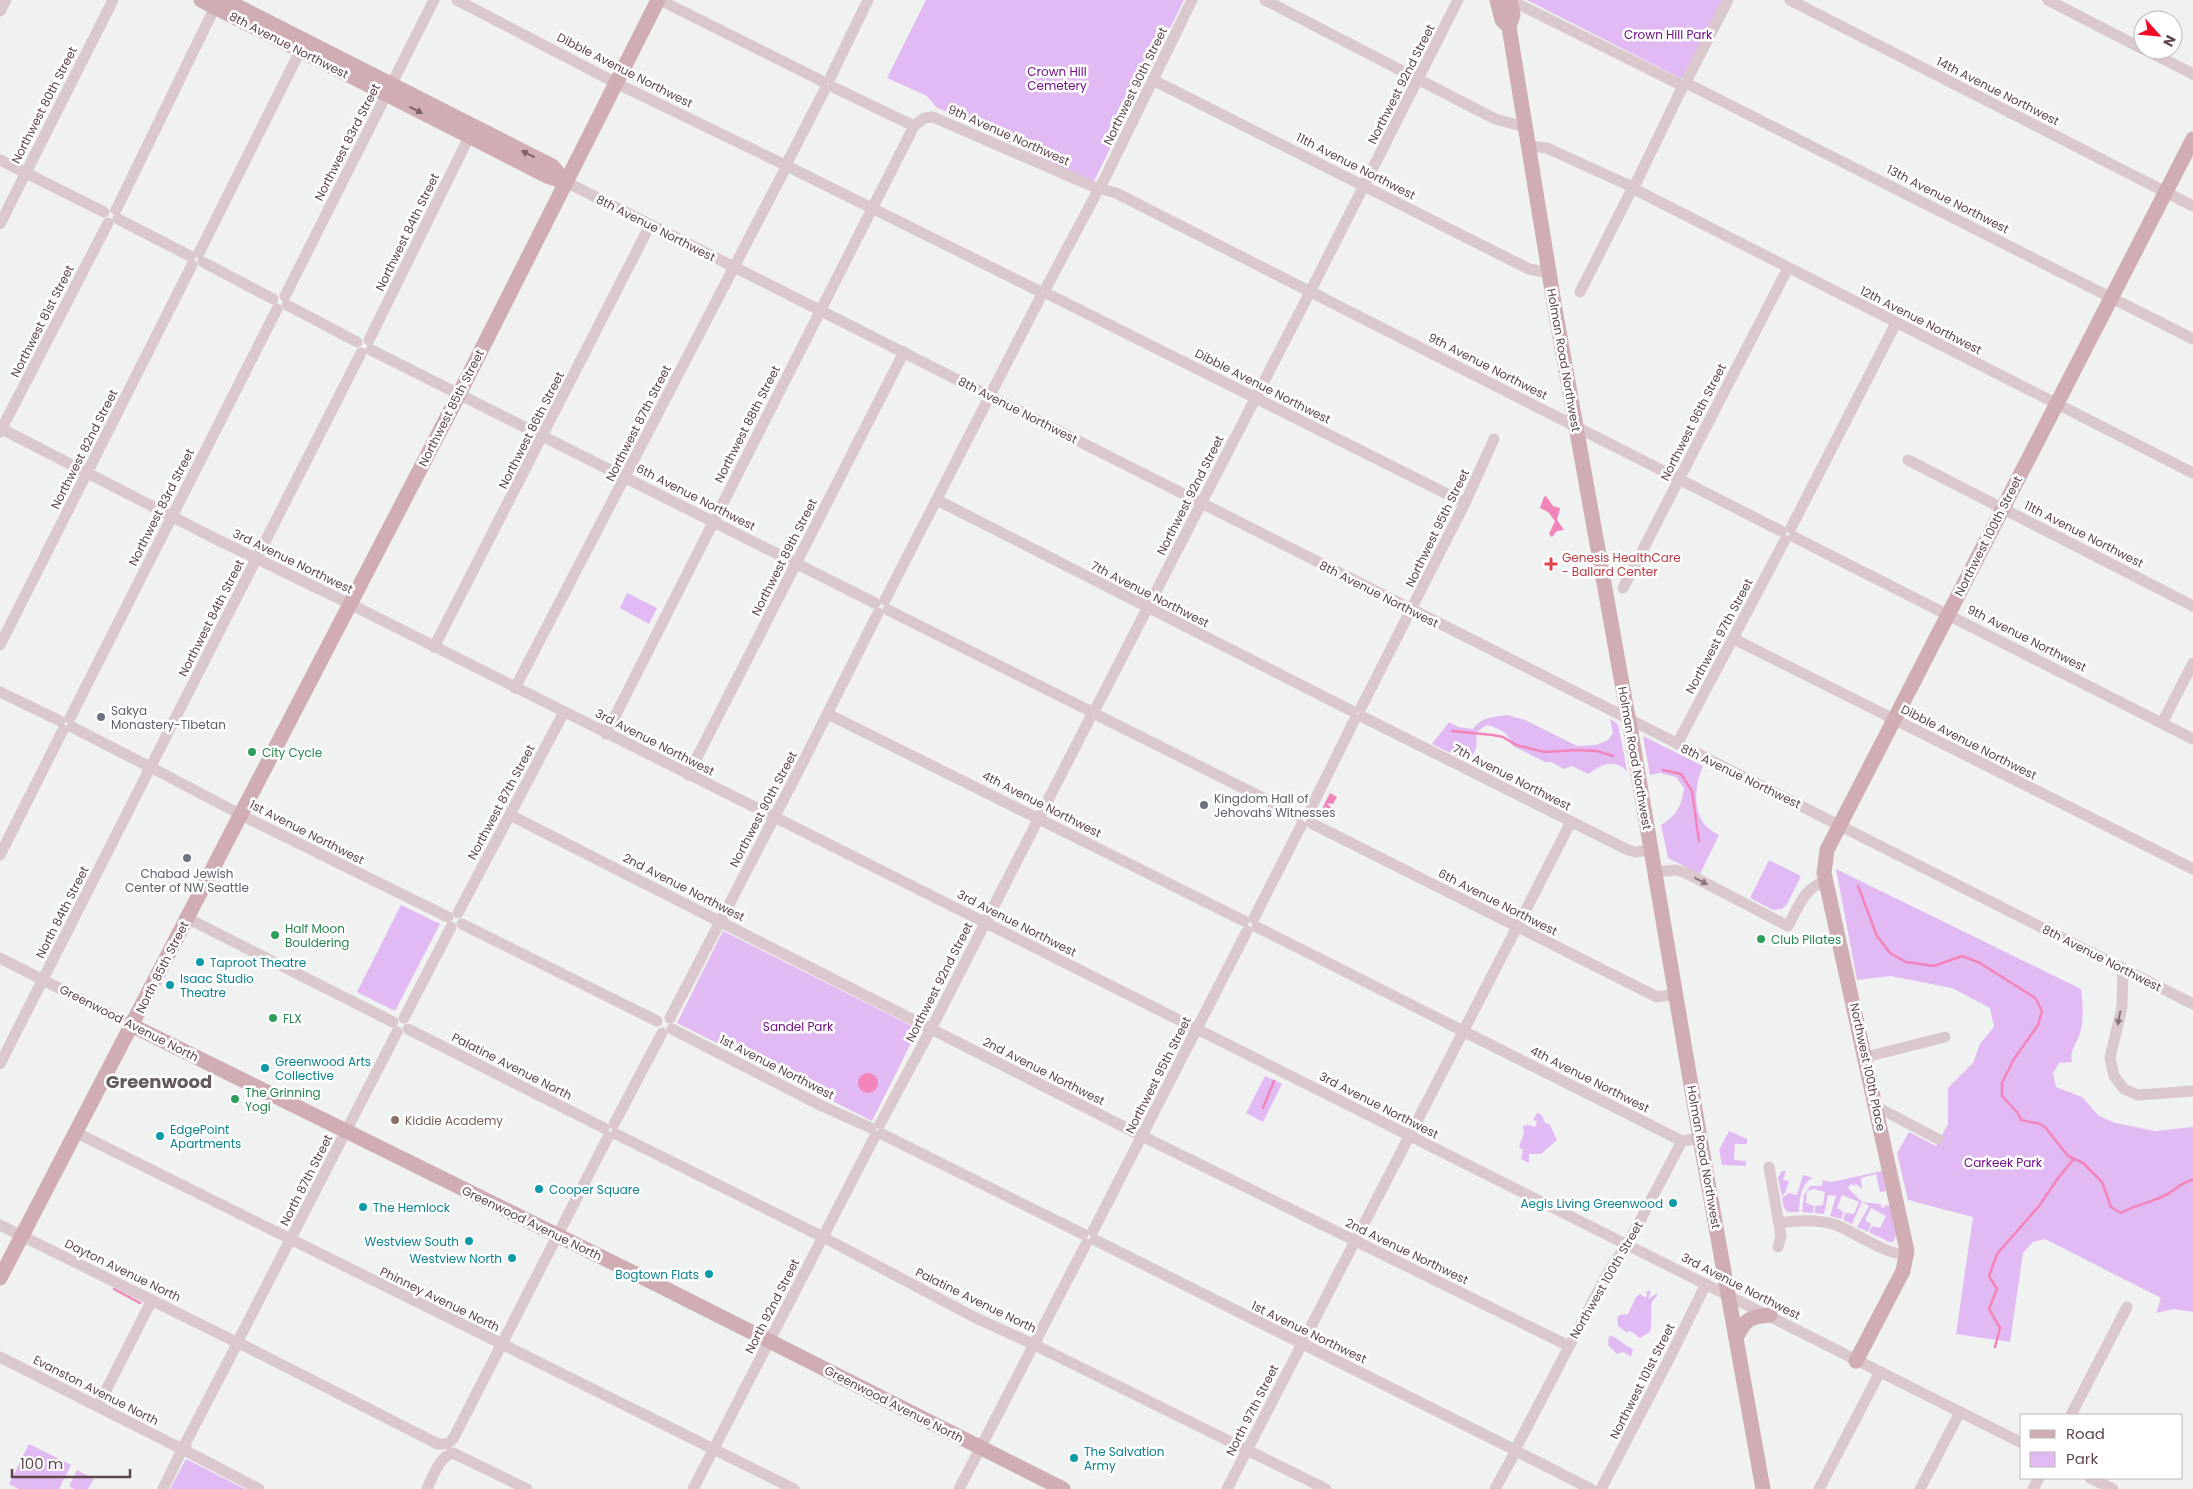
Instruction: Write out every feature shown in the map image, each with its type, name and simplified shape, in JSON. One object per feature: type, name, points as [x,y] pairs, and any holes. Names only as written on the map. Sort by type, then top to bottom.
[{"type":"main road","name":"8th Avenue Northwest","points":[[201,0],[220,4],[389,89],[552,166],[566,182]]},
{"type":"main road","name":"Northwest 85th Street","points":[[240,814],[459,394],[659,0]]},
{"type":"main road","name":"Holman Road Northwest","points":[[1506,1],[1501,16],[1508,28],[1549,273],[1763,1489]]},
{"type":"main road","name":"8th Avenue Northwest","points":[[220,4],[300,50],[389,89],[469,136],[547,176],[566,182]]},
{"type":"main road","name":"Northwest 100th Street","points":[[1826,881],[1825,857],[1839,824],[2193,139]]},
{"type":"main road","name":"North 85th Street","points":[[0,1278],[240,814]]},
{"type":"main road","name":"Northwest 100th Place","points":[[1826,881],[1877,1107],[1884,1150],[1898,1203],[1907,1254]]},
{"type":"main road","name":"Greenwood Avenue North","points":[[131,1025],[770,1341],[1063,1489]]},
{"type":"main road","points":[[1856,1361],[1903,1271],[1907,1254]]},
{"type":"main road","points":[[1736,1338],[1749,1318],[1770,1315]]},
{"type":"street","points":[[0,11],[6,0]]},
{"type":"street","name":"Northwest 80th Street","points":[[0,224],[114,0]]},
{"type":"street","name":"Northwest 83rd Street","points":[[0,856],[434,0]]},
{"type":"street","name":"Dibble Avenue Northwest","points":[[457,0],[616,82],[1256,397],[1465,503]]},
{"type":"street","points":[[659,0],[914,126]]},
{"type":"street","name":"Northwest 90th Street","points":[[427,1489],[503,1345],[610,1131],[668,1027],[720,920],[828,714],[1043,292],[1099,189],[1192,0]]},
{"type":"street","points":[[1265,0],[1495,119],[1525,127]]},
{"type":"street","name":"Northwest 92nd Street","points":[[877,1130],[986,923],[1458,0]]},
{"type":"street","points":[[1580,292],[1728,0]]},
{"type":"street","name":"14th Avenue Northwest","points":[[1790,0],[2193,206]]},
{"type":"street","points":[[2048,0],[2133,43]]},
{"type":"street","name":"Northwest 87th Street","points":[[516,688],[828,84],[865,1]]},
{"type":"street","name":"13th Avenue Northwest","points":[[1506,1],[1518,4],[1685,84],[2193,339]]},
{"type":"street","name":"Northwest 81st Street","points":[[1,430],[220,4]]},
{"type":"street","name":"Northwest 82nd Street","points":[[0,645],[300,50]]},
{"type":"street","points":[[2166,60],[2193,74]]},
{"type":"street","name":"11th Avenue Northwest","points":[[1153,80],[1529,269],[1549,273]]},
{"type":"street","name":"9th Avenue Northwest","points":[[914,126],[924,118],[933,117],[1099,189],[1116,193],[2193,738]]},
{"type":"street","name":"Northwest 88th Street","points":[[606,734],[914,126]]},
{"type":"street","name":"Northwest 84th Street","points":[[151,767],[469,136]]},
{"type":"street","name":"12th Avenue Northwest","points":[[1528,146],[1547,148],[1633,188],[2193,473]]},
{"type":"street","name":"6th Avenue Northwest","points":[[0,160],[364,346],[1518,928],[1657,997],[1676,994]]},
{"type":"street","name":"8th Avenue Northwest","points":[[566,182],[2193,1004]]},
{"type":"street","name":"Northwest 86th Street","points":[[434,647],[544,436],[650,225]]},
{"type":"street","name":"Northwest 96th Street","points":[[1623,588],[1788,268]]},
{"type":"street","name":"Northwest 97th Street","points":[[1677,744],[1734,639],[1896,323]]},
{"type":"street","name":"Northwest 89th Street","points":[[688,775],[904,352]]},
{"type":"street","name":"3rd Avenue Northwest","points":[[1,430],[1729,1294],[1856,1361],[2020,1442]]},
{"type":"street","name":"Northwest 95th Street","points":[[959,1489],[982,1448],[1412,611],[1494,439]]},
{"type":"street","name":"11th Avenue Northwest","points":[[1908,460],[2193,606]]},
{"type":"street","name":"7th Avenue Northwest","points":[[937,500],[1147,609],[1631,851],[1651,850]]},
{"type":"street","name":"Dibble Avenue Northwest","points":[[1734,639],[2193,869]]},
{"type":"street","points":[[2162,723],[2193,663]]},
{"type":"street","name":"1st Avenue Northwest","points":[[0,692],[151,767],[240,814],[658,1021],[657,1027],[668,1027],[822,1106],[877,1130],[1590,1489]]},
{"type":"street","name":"Northwest 87th Street","points":[[477,877],[564,712]]},
{"type":"street","name":"4th Avenue Northwest","points":[[828,714],[1682,1141]]},
{"type":"street","name":"North 84th Street","points":[[0,1064],[151,767]]},
{"type":"street","name":"2nd Avenue Northwest","points":[[510,815],[1142,1136],[1569,1346]]},
{"type":"street","points":[[1302,1344],[1408,1135],[1572,822]]},
{"type":"street","points":[[1655,872],[1676,870],[1686,873],[1788,926],[1806,893],[1818,884],[1826,881]]},
{"type":"street","name":"North 87th Street","points":[[163,1489],[477,877]]},
{"type":"street","name":"Palatine Avenue North","points":[[187,918],[823,1237],[974,1317],[1035,1345],[1326,1489]]},
{"type":"street","name":"Greenwood Avenue North","points":[[0,958],[131,1025]]},
{"type":"street","points":[[2123,970],[2120,1014],[2110,1052],[2110,1063],[2114,1076],[2124,1089],[2138,1095],[2193,1091]]},
{"type":"street","points":[[1866,1057],[1945,1038]]},
{"type":"street","points":[[1877,1107],[1938,1139]]},
{"type":"street","name":"North 92nd Street","points":[[693,1489],[877,1130]]},
{"type":"street","name":"Phinney Avenue North","points":[[75,1132],[794,1489]]},
{"type":"street","points":[[1682,1141],[1700,1138]]},
{"type":"street","name":"Northwest 100th Street","points":[[1495,1489],[1607,1274],[1626,1244],[1682,1141]]},
{"type":"street","points":[[1769,1167],[1781,1236],[1778,1247]]},
{"type":"street","points":[[1779,1223],[1797,1220],[1826,1222],[1844,1228],[1896,1254],[1907,1254]]},
{"type":"street","name":"Dayton Avenue North","points":[[0,1225],[527,1489]]},
{"type":"street","name":"Northwest 101st Street","points":[[1601,1489],[1706,1284]]},
{"type":"street","points":[[98,1406],[152,1300]]},
{"type":"street","points":[[2072,1414],[2127,1307]]},
{"type":"street","name":"North 97th Street","points":[[1227,1489],[1302,1344]]},
{"type":"street","name":"Evanston Avenue North","points":[[0,1357],[259,1489]]},
{"type":"street","points":[[1819,1489],[1880,1372]]},
{"type":"street","points":[[1920,1489],[1960,1412]]},
{"type":"street","points":[[2092,1479],[2112,1489]]},
{"type":"green space","name":"Crown Hill Cemetery","points":[[926,0],[1184,0],[1093,183],[936,107],[927,96],[887,78]]},
{"type":"green space","name":"Crown Hill Park","points":[[1527,0],[1723,0],[1682,79]]},
{"type":"green space","points":[[627,593],[657,608],[649,624],[620,608]]},
{"type":"green space","points":[[1507,715],[1525,720],[1577,746],[1596,745],[1608,740],[1613,733],[1610,719],[1618,724],[1627,771],[1622,767],[1612,764],[1598,768],[1588,774],[1572,766],[1564,769],[1513,746],[1503,732],[1487,725],[1477,733],[1476,748],[1468,762],[1432,744],[1449,722],[1458,727],[1473,729],[1484,720]]},
{"type":"green space","points":[[1643,736],[1703,766],[1698,781],[1696,797],[1698,813],[1706,826],[1719,835],[1700,874],[1668,858],[1661,825],[1671,818],[1677,810],[1682,800],[1684,788],[1676,777],[1660,773],[1650,775]]},
{"type":"green space","points":[[1769,860],[1801,876],[1787,904],[1782,909],[1773,910],[1750,898]]},
{"type":"green space","name":"Carkeek Park","points":[[1836,869],[2081,989],[2083,1011],[2080,1033],[2072,1050],[2072,1062],[2059,1063],[2053,1073],[2056,1087],[2082,1097],[2099,1116],[2115,1123],[2155,1131],[2193,1127],[2193,1312],[2174,1309],[2156,1313],[2161,1298],[2045,1239],[2033,1242],[2023,1253],[2010,1342],[1956,1334],[1973,1217],[1908,1200],[1897,1153],[1909,1132],[1936,1146],[1948,1124],[1948,1088],[1973,1063],[1980,1044],[1994,1027],[1990,1008],[1952,988],[1890,976],[1857,980]]},
{"type":"green space","points":[[401,905],[440,924],[395,1011],[357,992]]},
{"type":"green space","name":"Sandel Park","points":[[723,931],[918,1029],[872,1121],[677,1023]]},
{"type":"green space","points":[[1265,1076],[1282,1084],[1263,1122],[1246,1113]]},
{"type":"green space","points":[[1538,1112],[1543,1117],[1544,1122],[1550,1125],[1557,1140],[1541,1154],[1529,1154],[1529,1163],[1521,1159],[1523,1150],[1519,1147],[1524,1132],[1523,1126],[1535,1127],[1537,1121],[1533,1120]]},
{"type":"green space","points":[[1729,1131],[1747,1139],[1747,1144],[1735,1144],[1734,1160],[1746,1161],[1746,1166],[1722,1165],[1719,1150]]},
{"type":"green space","points":[[1782,1171],[1786,1171],[1783,1180],[1789,1181],[1782,1196],[1778,1178]]},
{"type":"green space","points":[[1882,1171],[1886,1191],[1880,1192],[1876,1174],[1861,1178],[1862,1189],[1856,1184],[1854,1186],[1851,1184],[1848,1188],[1862,1202],[1852,1224],[1843,1220],[1845,1213],[1854,1214],[1859,1202],[1842,1195],[1837,1208],[1844,1212],[1841,1219],[1830,1216],[1836,1196],[1828,1195],[1824,1214],[1815,1213],[1815,1206],[1823,1205],[1825,1192],[1814,1189],[1807,1191],[1806,1203],[1814,1206],[1813,1213],[1802,1212],[1804,1195],[1810,1186],[1822,1186],[1823,1180],[1831,1182]]},
{"type":"green space","points":[[1803,1175],[1813,1178],[1803,1188],[1799,1212],[1788,1212],[1784,1208],[1782,1198],[1789,1193],[1797,1195]]},
{"type":"green space","points":[[1862,1202],[1881,1204],[1881,1207],[1884,1208],[1885,1205],[1890,1206],[1896,1236],[1893,1242],[1889,1242],[1869,1232],[1872,1226],[1880,1228],[1886,1216],[1871,1208],[1865,1220],[1871,1224],[1868,1232],[1857,1227],[1869,1206]]},
{"type":"green space","points":[[1647,1291],[1651,1291],[1648,1299],[1656,1294],[1658,1295],[1651,1304],[1650,1332],[1640,1338],[1631,1331],[1626,1332],[1618,1326],[1617,1318],[1620,1315],[1628,1314],[1636,1297],[1640,1294],[1646,1298]]},
{"type":"green space","points":[[1609,1335],[1633,1349],[1631,1357],[1623,1352],[1617,1354],[1608,1345]]},
{"type":"green space","points":[[29,1444],[71,1465],[59,1489],[19,1489],[9,1484]]},
{"type":"green space","points":[[186,1459],[245,1489],[170,1489]]},
{"type":"green space","points":[[77,1470],[94,1479],[88,1489],[74,1489],[69,1486]]},
{"type":"shaded area","points":[[1546,496],[1553,506],[1560,508],[1557,520],[1564,530],[1557,531],[1552,537],[1549,534],[1555,521],[1548,512],[1540,508]]},
{"type":"shaded area","points":[[1330,793],[1337,797],[1333,804],[1327,803],[1331,808],[1329,814],[1323,815],[1320,813]]},
{"type":"shaded area","points":[[868,1073],[875,1076],[878,1083],[875,1090],[868,1093],[861,1090],[858,1083],[861,1076]]},
{"type":"waterway","points":[[1452,731],[1503,737],[1516,745],[1545,752],[1597,751],[1613,756]]},
{"type":"waterway","points":[[1663,770],[1681,774],[1692,791],[1699,841]]},
{"type":"waterway","points":[[1858,886],[1877,936],[1890,953],[1906,962],[1934,966],[1962,956],[1980,963],[2036,999],[2042,1011],[2038,1025],[2014,1059],[2002,1083],[2002,1096],[2017,1112],[2021,1120],[2045,1127],[2068,1156],[2083,1163],[2102,1182],[2111,1207],[2121,1213],[2162,1197],[2184,1183],[2193,1180]]},
{"type":"waterway","points":[[1263,1108],[1274,1081]]},
{"type":"waterway","points":[[1995,1347],[2000,1328],[1989,1309],[1997,1289],[1989,1276],[1997,1254],[2039,1206],[2073,1160]]},
{"type":"waterway","points":[[114,1289],[140,1303]]},
{"type":"place","name":"Genesis HealthCare - Ballard Center","points":[[1551,564]]},
{"type":"place","name":"Sakya Monastery-Tibetan","points":[[101,717]]},
{"type":"place","name":"City Cycle","points":[[252,752]]},
{"type":"place","name":"Kingdom Hall of Jehovahs Witnesses","points":[[1204,805]]},
{"type":"place","name":"Chabad Jewish Center of NW Seattle","points":[[187,858]]},
{"type":"place","name":"Half Moon Bouldering","points":[[275,935]]},
{"type":"place","name":"Club Pilates","points":[[1761,939]]},
{"type":"place","name":"Taproot Theatre","points":[[200,962]]},
{"type":"place","name":"Isaac Studio Theatre","points":[[170,985]]},
{"type":"place","name":"FLX","points":[[273,1018]]},
{"type":"place","name":"Greenwood Arts Collective","points":[[265,1068]]},
{"type":"place","name":"The Grinning Yogi","points":[[235,1099]]},
{"type":"place","name":"Kiddie Academy","points":[[395,1120]]},
{"type":"place","name":"EdgePoint Apartments","points":[[160,1136]]},
{"type":"place","name":"Cooper Square","points":[[539,1189]]},
{"type":"place","name":"Aegis Living Greenwood","points":[[1673,1203]]},
{"type":"place","name":"The Hemlock","points":[[363,1207]]},
{"type":"place","name":"Westview South","points":[[469,1241]]},
{"type":"place","name":"Westview North","points":[[512,1258]]},
{"type":"place","name":"Bogtown Flats","points":[[709,1274]]},
{"type":"place","name":"The Salvation Army","points":[[1074,1458]]},
{"type":"district","name":"Greenwood","points":[[159,1081]]}]
